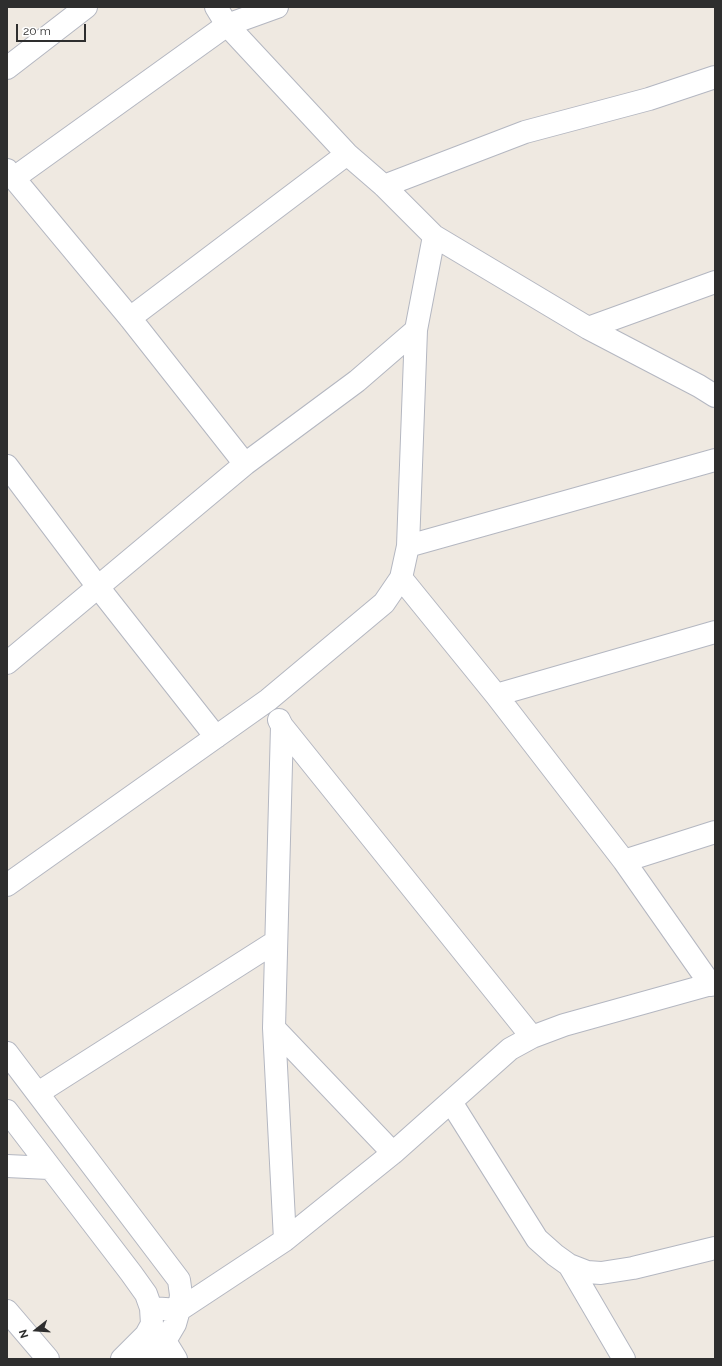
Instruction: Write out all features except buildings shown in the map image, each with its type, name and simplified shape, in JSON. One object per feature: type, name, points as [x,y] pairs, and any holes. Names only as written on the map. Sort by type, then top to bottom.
[{"type":"street","points":[[7,68],[86,7]]},
{"type":"street","points":[[216,7],[227,25],[347,154],[384,186],[434,236],[588,328],[699,386],[715,396]]},
{"type":"street","points":[[245,464],[130,318],[10,174],[227,25],[277,7]]},
{"type":"street","points":[[384,186],[525,132],[649,99],[715,77]]},
{"type":"street","points":[[130,318],[347,154]]},
{"type":"street","points":[[7,885],[268,700],[384,603],[401,578],[408,546],[416,330],[434,236]]},
{"type":"street","points":[[588,328],[715,282]]},
{"type":"street","points":[[7,663],[245,464],[357,381],[416,330]]},
{"type":"street","points":[[408,546],[715,460]]},
{"type":"street","points":[[7,466],[98,588],[216,737]]},
{"type":"street","points":[[151,1308],[179,1310],[285,1240],[393,1153],[510,1050],[532,1037],[564,1025],[713,984],[624,861],[496,695],[401,578]]},
{"type":"street","points":[[496,695],[715,632]]},
{"type":"street","points":[[268,700],[282,726],[532,1037]]},
{"type":"street","points":[[282,726],[275,942],[274,1028],[285,1240]]},
{"type":"street","points":[[624,861],[715,832]]},
{"type":"street","points":[[38,1093],[275,942]]},
{"type":"street","points":[[274,1028],[393,1153]]},
{"type":"street","points":[[7,1053],[179,1280],[181,1295],[175,1324],[165,1340],[146,1359]]},
{"type":"street","points":[[451,1102],[538,1239],[555,1255],[569,1265],[587,1272],[602,1273],[633,1268],[715,1248]]},
{"type":"street","points":[[7,1111],[49,1168],[131,1272],[146,1294],[151,1308],[152,1324],[146,1335],[122,1359]]},
{"type":"street","points":[[7,1166],[49,1168]]},
{"type":"street","points":[[569,1265],[624,1359]]},
{"type":"street","points":[[7,1311],[48,1359]]},
{"type":"street","points":[[165,1340],[176,1359]]}]
